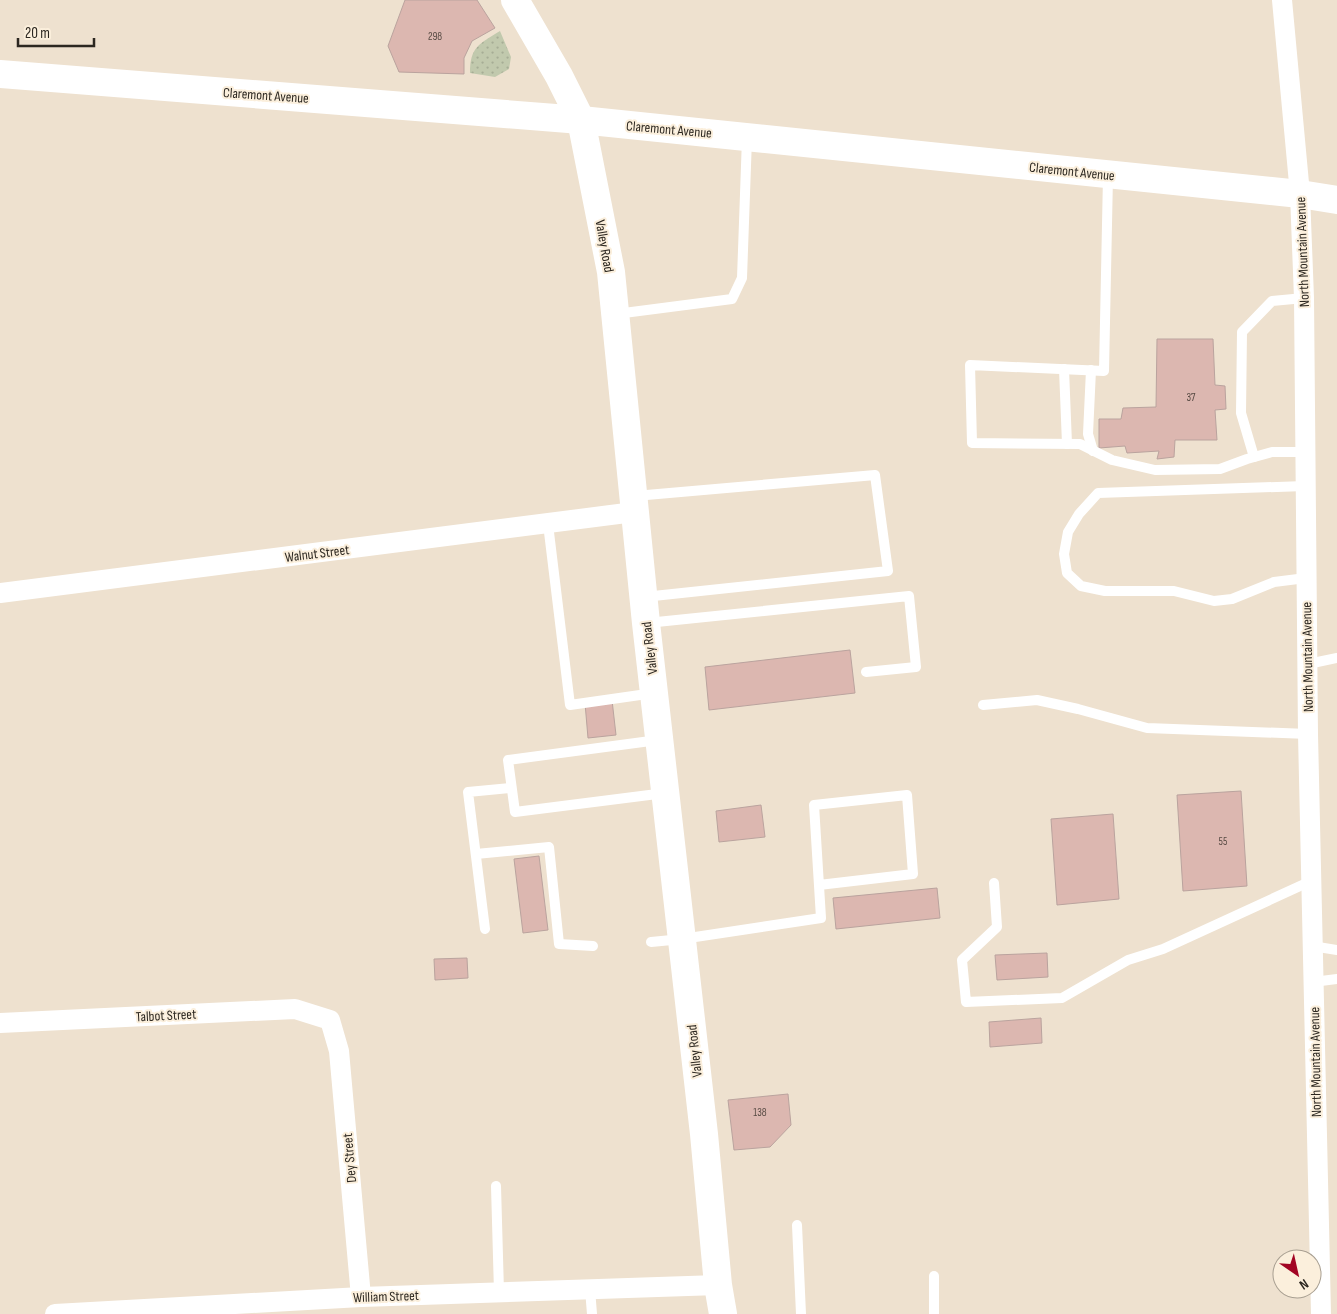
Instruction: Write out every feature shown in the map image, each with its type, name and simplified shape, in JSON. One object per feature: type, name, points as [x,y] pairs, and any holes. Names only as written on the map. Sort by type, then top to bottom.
[{"type":"main road","name":"Valley Road","points":[[515,0],[559,76],[581,120],[611,272],[633,504],[704,1134],[718,1285],[723,1314]]},
{"type":"main road","name":"Claremont Avenue","points":[[0,74],[581,120],[1300,194],[1337,200]]},
{"type":"street","name":"North Mountain Avenue","points":[[1282,0],[1300,194],[1304,298],[1308,734],[1321,1314]]},
{"type":"street","name":"Walnut Street","points":[[0,592],[548,524],[633,504]]},
{"type":"street","name":"Talbot Street","points":[[0,1023],[295,1009],[330,1020]]},
{"type":"street","name":"Dey Street","points":[[330,1020],[339,1051],[361,1297]]},
{"type":"street","name":"William Street","points":[[55,1314],[361,1297],[718,1285]]},
{"type":"lane","points":[[615,314],[732,299],[742,278],[747,136]]},
{"type":"lane","points":[[1108,175],[1104,371],[970,365],[972,443],[1080,444],[1112,460],[1155,470],[1220,469],[1272,452],[1306,452]]},
{"type":"lane","points":[[1254,457],[1242,413],[1242,332],[1272,300],[1304,298]]},
{"type":"lane","points":[[1064,369],[1067,444]]},
{"type":"lane","points":[[1091,370],[1088,434],[1093,451]]},
{"type":"lane","points":[[633,504],[875,475],[888,571],[643,597]]},
{"type":"lane","points":[[1305,486],[1098,493],[1079,514],[1068,532],[1064,554],[1067,573],[1081,586],[1105,591],[1174,591],[1214,601],[1232,599],[1274,582],[1306,578]]},
{"type":"lane","points":[[548,524],[570,704],[654,693]]},
{"type":"lane","points":[[646,624],[909,596],[916,667],[866,672]]},
{"type":"lane","points":[[1308,664],[1337,658]]},
{"type":"lane","points":[[983,705],[1037,700],[1147,728],[1308,734]]},
{"type":"lane","points":[[659,740],[508,760],[511,788],[515,812],[665,793]]},
{"type":"lane","points":[[485,929],[468,792],[511,788]]},
{"type":"lane","points":[[651,942],[682,940],[821,918],[814,804],[907,795],[913,874],[819,885]]},
{"type":"lane","points":[[476,854],[549,848],[559,944],[594,946]]},
{"type":"lane","points":[[994,882],[997,927],[962,960],[966,1002],[1062,998],[1128,960],[1163,949],[1311,881]]},
{"type":"lane","points":[[1312,946],[1337,950]]},
{"type":"lane","points":[[1313,982],[1337,979]]},
{"type":"lane","points":[[496,1186],[499,1292]]},
{"type":"lane","points":[[797,1225],[801,1314]]},
{"type":"lane","points":[[934,1276],[934,1314]]},
{"type":"lane","points":[[590,1289],[592,1314]]},
{"type":"green space","points":[[500,31],[511,57],[509,69],[495,77],[470,73],[470,64],[477,47]]},
{"type":"building","points":[[405,0],[477,0],[495,28],[472,41],[464,58],[464,74],[399,72],[388,46]]},
{"type":"building","points":[[1157,339],[1213,339],[1215,385],[1225,386],[1226,409],[1215,410],[1217,440],[1175,440],[1174,457],[1157,459],[1159,451],[1127,453],[1125,446],[1099,448],[1099,419],[1121,419],[1123,408],[1156,407]]},
{"type":"building","points":[[850,650],[855,693],[709,710],[705,667]]},
{"type":"building","points":[[612,700],[616,735],[588,738],[585,703]]},
{"type":"building","points":[[1241,791],[1247,886],[1183,891],[1177,795]]},
{"type":"building","points":[[761,805],[765,837],[719,842],[716,811]]},
{"type":"building","points":[[1113,814],[1119,899],[1057,905],[1051,819]]},
{"type":"building","points":[[539,856],[548,930],[523,933],[514,859]]},
{"type":"building","points":[[937,888],[940,918],[836,929],[833,898]]},
{"type":"building","points":[[1047,953],[1048,977],[997,980],[995,955]]},
{"type":"building","points":[[467,958],[468,978],[435,980],[434,959]]},
{"type":"building","points":[[1041,1018],[1042,1043],[990,1047],[989,1022]]},
{"type":"building","points":[[788,1094],[791,1125],[770,1147],[734,1150],[728,1100]]}]
